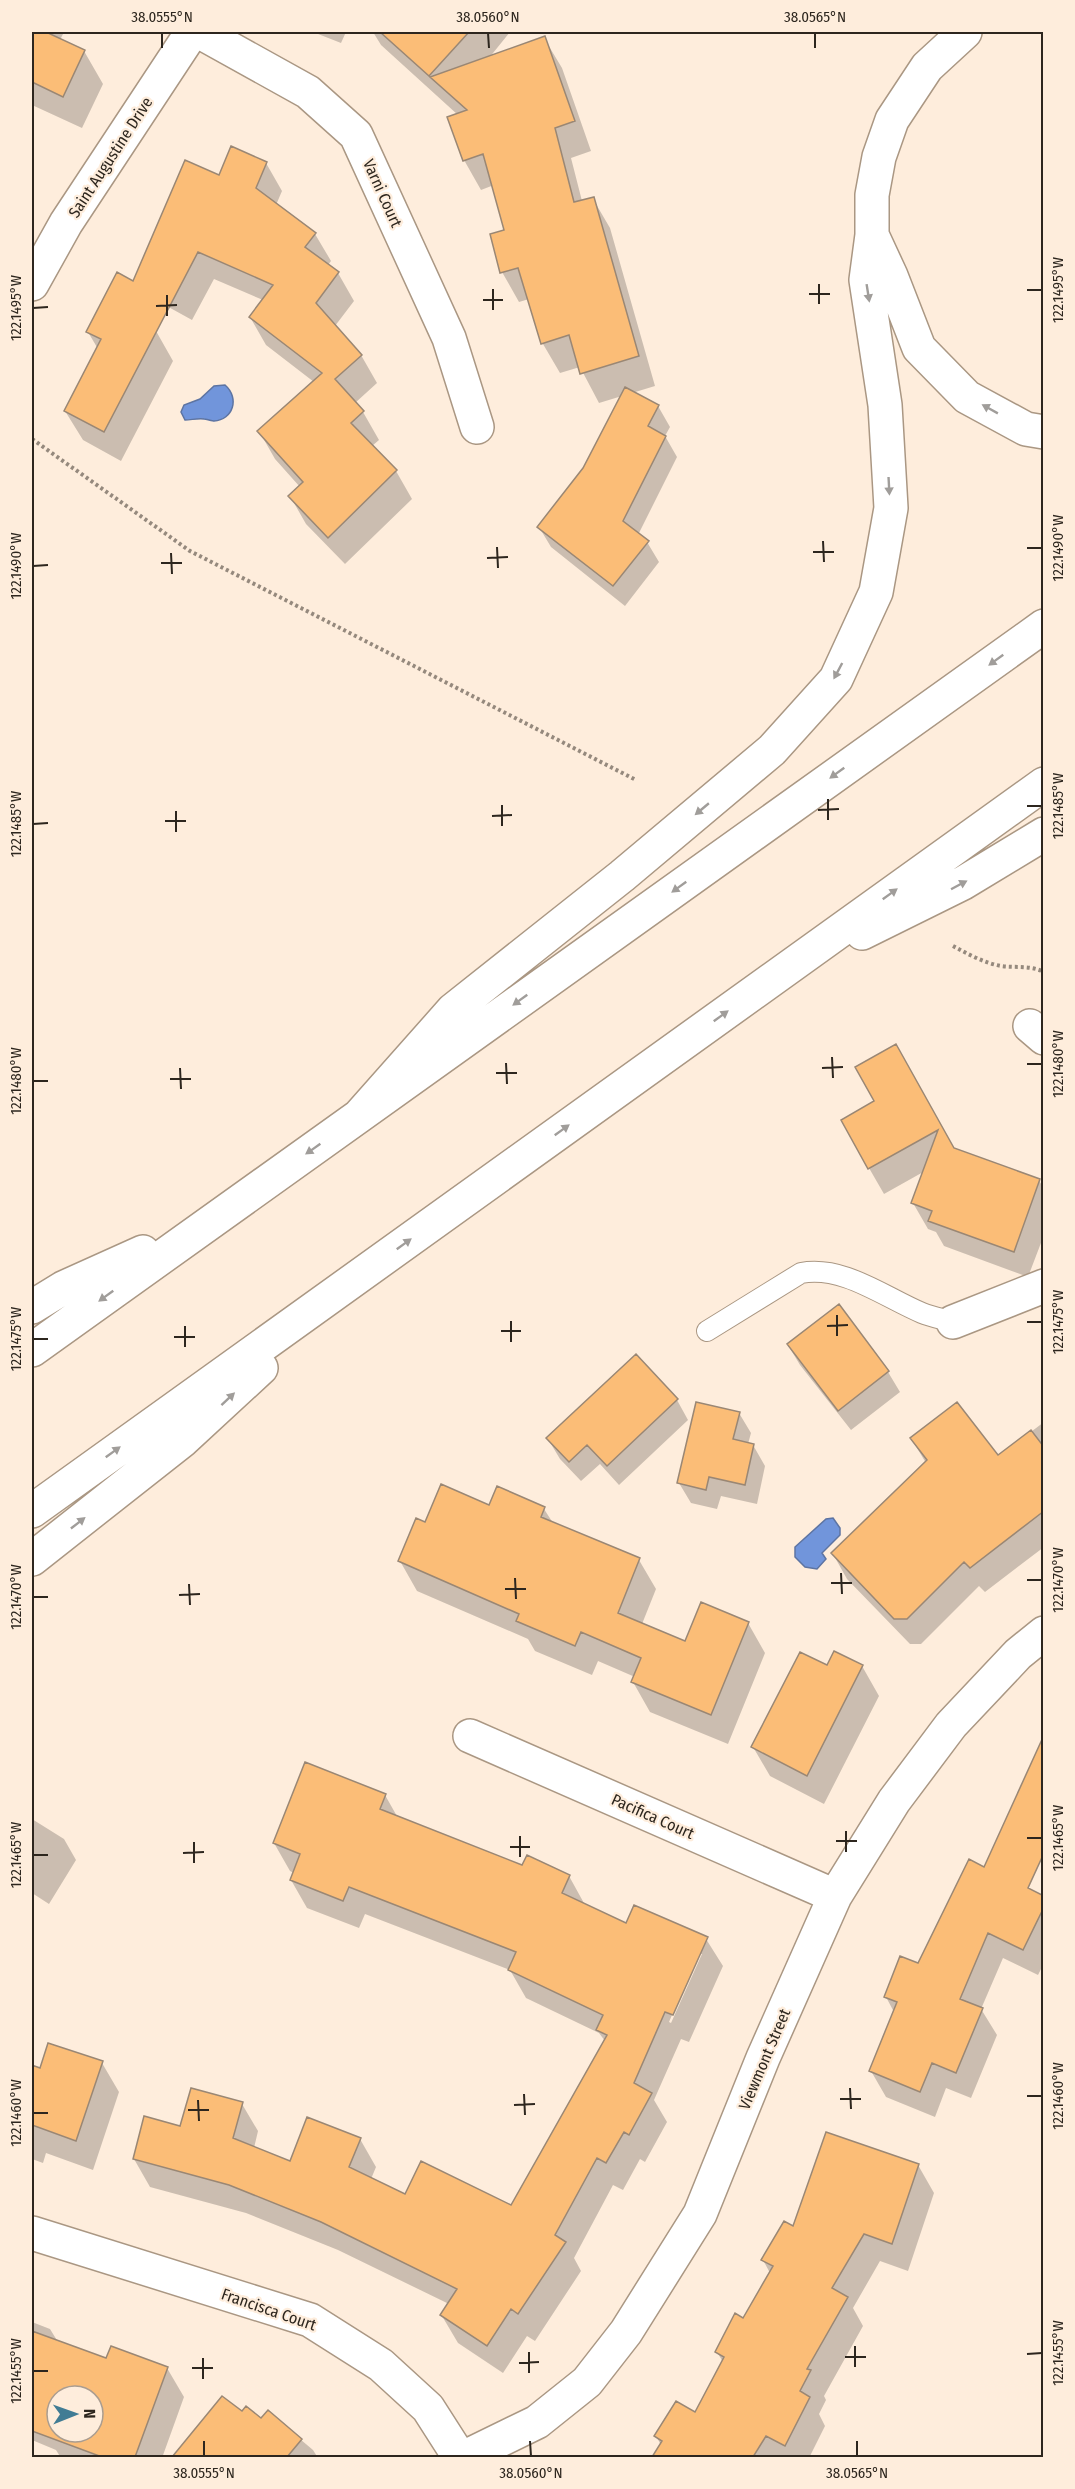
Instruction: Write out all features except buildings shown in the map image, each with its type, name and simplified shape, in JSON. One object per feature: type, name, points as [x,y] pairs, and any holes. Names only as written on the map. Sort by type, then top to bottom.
[{"type":"main road","name":"Saint Augustine Drive","points":[[32,284],[66,223],[192,32]]},
{"type":"main road","name":"Varni Court","points":[[200,32],[308,92],[356,135],[449,338],[477,427]]},
{"type":"main road","points":[[360,1115],[453,1010],[622,876],[772,750],[836,678],[876,592],[891,508],[885,405],[866,280],[872,235],[872,195],[879,157],[892,120],[927,67],[965,32]]},
{"type":"main road","points":[[872,235],[919,348],[967,397],[1026,429],[1044,432]]},
{"type":"main road","points":[[32,1350],[204,1224],[1044,626]]},
{"type":"main road","points":[[32,1511],[1044,784]]},
{"type":"main road","points":[[775,977],[963,883],[1044,834]]},
{"type":"main road","points":[[32,1307],[63,1288],[204,1224]]},
{"type":"main road","points":[[32,1559],[183,1440],[357,1279]]},
{"type":"main road","points":[[953,1322],[1044,1286]]},
{"type":"main road","name":"Viewmont Street","points":[[462,2457],[537,2422],[587,2382],[626,2332],[700,2214],[763,2058],[835,1896],[894,1801],[951,1725],[1018,1654],[1044,1633]]},
{"type":"main road","name":"Pacifica Court","points":[[470,1736],[835,1896]]},
{"type":"main road","name":"Francisca Court","points":[[32,2233],[310,2320],[381,2365],[428,2408],[462,2457]]},
{"type":"lane","points":[[707,1331],[801,1273],[813,1271],[831,1272],[924,1314],[953,1322]]},
{"type":"path","points":[[32,440],[190,551],[636,780]]},
{"type":"path","points":[[953,946],[975,958],[999,966],[1036,968],[1044,972]]},
{"type":"water","points":[[225,385],[230,390],[233,402],[230,413],[226,417],[214,421],[185,420],[181,412],[184,405],[200,399],[214,386]]},
{"type":"water","points":[[833,1518],[840,1528],[840,1535],[822,1553],[826,1559],[817,1569],[805,1567],[795,1557],[795,1547],[826,1519]]}]
